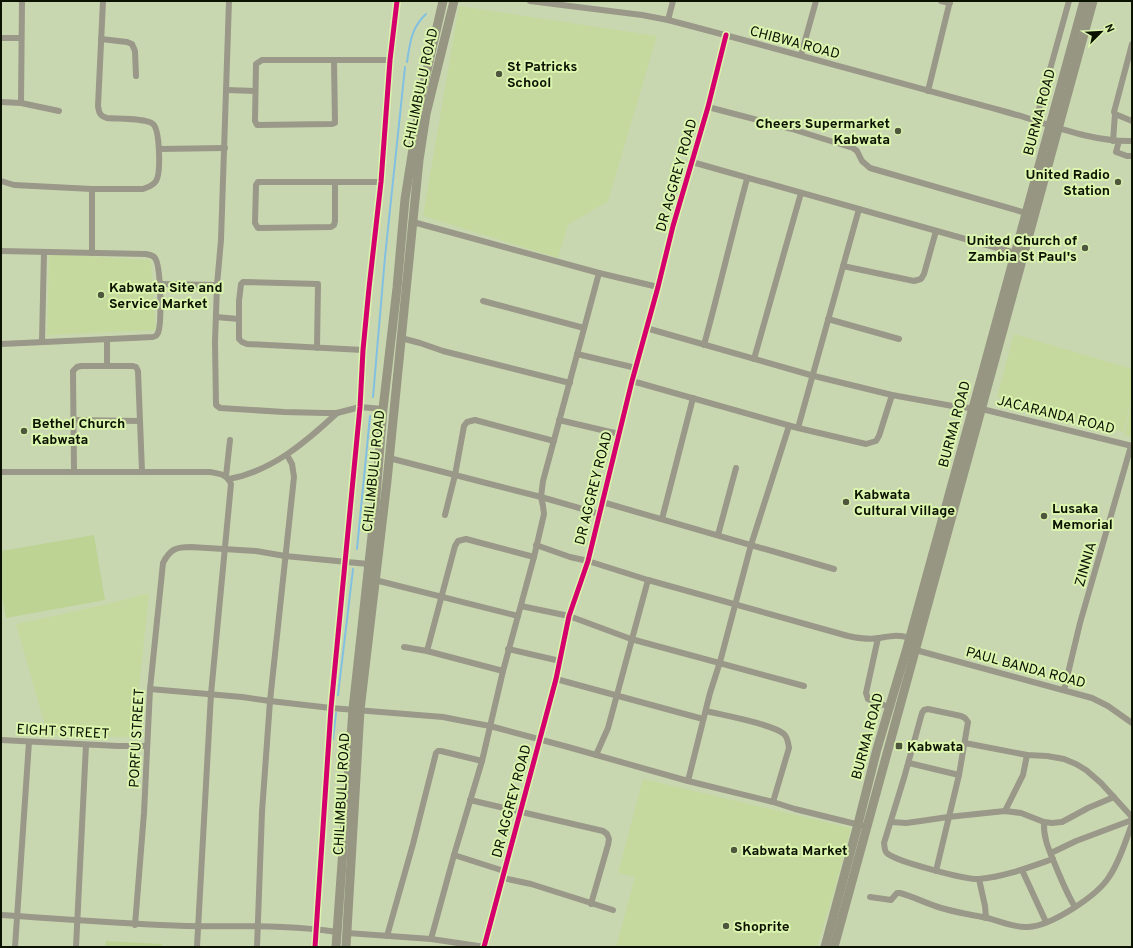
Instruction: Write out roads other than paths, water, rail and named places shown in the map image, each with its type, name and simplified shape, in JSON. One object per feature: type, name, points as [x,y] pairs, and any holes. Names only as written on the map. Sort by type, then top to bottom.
[{"type":"main road","name":"CHILIMBULU ROAD","points":[[336,947],[368,564],[405,199],[416,122],[443,1]]},
{"type":"main road","name":"CHILIMBULU ROAD","points":[[346,947],[356,710],[375,580],[422,139],[425,120],[454,1]]},
{"type":"main road","name":"BURMA ROAD","points":[[834,947],[868,827],[911,649],[1054,125],[1084,1]]},
{"type":"main road","name":"BURMA ROAD","points":[[825,947],[877,749],[889,707],[911,649],[910,638],[978,408],[1026,213],[1093,1]]},
{"type":"street","points":[[21,103],[22,1]]},
{"type":"street","points":[[1,181],[14,186],[92,189],[143,189],[150,187],[156,182],[159,176],[159,149],[157,130],[154,124],[147,121],[107,118],[99,113],[98,106],[103,1]]},
{"type":"street","points":[[229,1],[225,148],[215,342],[216,405],[220,408],[337,413],[360,407],[383,409]]},
{"type":"street","points":[[315,947],[331,708],[360,407],[363,350],[381,182],[390,60],[397,1]]},
{"type":"street","name":"CHIBWA ROAD","points":[[530,1],[556,2],[668,20],[801,55],[1094,137],[1116,141],[1132,141]]},
{"type":"street","points":[[668,20],[673,1]]},
{"type":"street","points":[[801,55],[816,1]]},
{"type":"street","points":[[928,91],[950,2],[941,1]]},
{"type":"street","points":[[1036,120],[1068,1]]},
{"type":"street","name":"DR AGGREY ROAD","points":[[485,947],[556,679],[569,616],[588,561],[632,381],[673,226],[708,107],[726,35]]},
{"type":"street","points":[[1,38],[21,38]]},
{"type":"street","points":[[101,39],[132,44],[135,51],[136,76]]},
{"type":"street","points":[[1132,44],[1114,112],[1116,152],[1127,156],[1132,156]]},
{"type":"street","points":[[334,60],[336,121],[332,124],[257,125],[255,122],[255,91],[256,64],[258,61],[262,60],[334,60],[390,60]]},
{"type":"street","points":[[227,90],[255,91]]},
{"type":"street","points":[[1,102],[21,103],[59,111]]},
{"type":"street","points":[[708,107],[843,144],[857,151],[862,162],[870,168],[1026,213]]},
{"type":"street","points":[[1115,114],[1132,121]]},
{"type":"street","points":[[159,149],[225,148]]},
{"type":"street","points":[[692,162],[1015,253]]},
{"type":"street","points":[[704,345],[715,307],[729,243],[747,178]]},
{"type":"street","points":[[335,182],[335,221],[334,225],[331,227],[258,228],[256,226],[256,185],[258,182],[335,182],[381,182]]},
{"type":"street","points":[[92,189],[92,253]]},
{"type":"street","points":[[754,359],[801,193]]},
{"type":"street","points":[[798,428],[814,376],[828,319],[859,209]]},
{"type":"street","points":[[413,222],[599,273],[658,287]]},
{"type":"street","points":[[843,266],[914,282],[918,281],[924,274],[936,231]]},
{"type":"street","points":[[1,251],[152,255],[155,258],[159,269],[160,284],[159,327],[156,335],[153,337],[1,344]]},
{"type":"street","points":[[42,341],[44,252]]},
{"type":"street","points":[[431,939],[482,761],[508,649],[534,557],[544,514],[544,506],[541,497],[544,481],[599,273]]},
{"type":"street","points":[[317,348],[319,286],[316,283],[243,282],[241,284],[239,339],[242,342],[247,344],[317,348],[363,350]]},
{"type":"street","points":[[160,284],[217,285]]},
{"type":"street","points":[[483,301],[584,328]]},
{"type":"street","points":[[216,318],[239,319]]},
{"type":"street","points":[[828,319],[899,339]]},
{"type":"street","name":"JACARANDA ROAD","points":[[646,328],[814,376],[892,395],[958,407],[978,408],[1132,446]]},
{"type":"street","points":[[401,338],[443,351],[570,383]]},
{"type":"street","points":[[107,339],[107,366]]},
{"type":"street","points":[[577,354],[636,368]]},
{"type":"street","points":[[74,472],[73,371],[81,366],[133,366],[138,371],[142,472]]},
{"type":"street","points":[[632,381],[789,426],[866,444],[877,439],[892,395]]},
{"type":"street","points":[[662,519],[693,398]]},
{"type":"street","points":[[1,472],[210,472],[228,477],[250,474],[269,466],[287,455],[318,432],[337,413]]},
{"type":"street","points":[[73,420],[140,421]]},
{"type":"street","points":[[445,515],[455,475],[464,426],[467,422],[470,420],[475,420],[554,441]]},
{"type":"street","points":[[559,420],[619,434]]},
{"type":"street","points":[[688,781],[703,719],[720,662],[751,545],[789,426]]},
{"type":"street","points":[[197,947],[211,694],[231,484],[228,477],[230,440]]},
{"type":"street","name":"ZINNIA","points":[[1064,690],[1082,617],[1132,446]]},
{"type":"street","points":[[257,947],[262,812],[270,701],[294,477],[292,464],[287,455]]},
{"type":"street","points":[[389,458],[541,497],[600,514]]},
{"type":"street","points":[[718,535],[736,468]]},
{"type":"street","points":[[602,502],[834,569]]},
{"type":"street","points":[[426,651],[440,597],[455,546],[458,541],[466,539],[534,557]]},
{"type":"street","points":[[536,545],[570,557],[588,561],[648,580],[848,636],[859,638],[878,638],[899,635],[910,638]]},
{"type":"street","name":"PORFU STREET","points":[[135,925],[144,813],[150,689],[163,563],[167,554],[181,547],[226,549]]},
{"type":"street","points":[[226,549],[368,564]]},
{"type":"street","points":[[375,580],[518,616]]},
{"type":"street","points":[[596,755],[608,728],[648,580]]},
{"type":"street","points":[[521,606],[569,616],[631,639],[804,686]]},
{"type":"street","points":[[878,638],[866,693],[868,699],[889,707]]},
{"type":"street","points":[[404,647],[426,651],[503,671]]},
{"type":"street","points":[[508,649],[560,660]]},
{"type":"street","name":"PAUL BANDA ROAD","points":[[911,649],[1092,698],[1108,706],[1132,723]]},
{"type":"street","points":[[556,679],[703,719]]},
{"type":"street","points":[[150,689],[211,694],[331,708],[443,717],[490,726],[688,781],[868,827]]},
{"type":"street","points":[[936,871],[959,775],[968,722],[965,718],[926,709],[922,713],[909,763],[884,843],[887,854],[936,871],[961,877],[979,879],[1022,870],[1052,856],[1081,839],[1132,818],[1114,797],[1086,770],[1076,764],[1064,759],[1027,755],[965,743]]},
{"type":"street","points":[[706,711],[741,719],[777,730],[784,734],[788,741],[789,748],[773,802]]},
{"type":"street","name":"EIGHT STREET","points":[[1,740],[86,745],[147,746]]},
{"type":"street","points":[[15,947],[29,742]]},
{"type":"street","points":[[76,947],[86,745]]},
{"type":"street","points":[[387,936],[413,844],[436,753],[441,751],[482,761]]},
{"type":"street","points":[[1005,811],[1023,775],[1027,755]]},
{"type":"street","points":[[909,763],[959,775]]},
{"type":"street","points":[[891,822],[906,823],[1005,811],[1021,813],[1044,822],[1062,822],[1088,808],[1114,797]]},
{"type":"street","points":[[470,800],[603,831],[607,834],[609,839],[608,845],[592,904]]},
{"type":"street","points":[[1044,822],[1046,842],[1063,887],[1074,907]]},
{"type":"street","points":[[870,896],[891,900],[894,895],[900,893],[945,909],[1016,926],[1028,927],[1060,916],[1096,892],[1108,880],[1117,865],[1132,824]]},
{"type":"street","points":[[454,855],[504,871]]},
{"type":"street","points":[[1022,870],[1046,922]]},
{"type":"street","points":[[503,878],[531,884],[613,910]]},
{"type":"street","points":[[979,879],[986,918]]},
{"type":"street","points":[[1,915],[135,925],[258,926],[316,929],[337,932]]},
{"type":"street","points":[[347,933],[431,939],[485,947]]},
{"type":"waterway","points":[[407,62],[410,42],[414,30],[426,14]]},
{"type":"waterway","points":[[373,397],[385,257],[405,67]]},
{"type":"waterway","points":[[357,549],[370,416]]},
{"type":"waterway","points":[[338,695],[353,569]]},
{"type":"waterway","points":[[333,739],[336,713]]},
{"type":"place","name":"St Patricks School","points":[[499,74]]},
{"type":"place","name":"Cheers Supermarket Kabwata","points":[[898,131]]},
{"type":"place","name":"United Radio Station","points":[[1118,182]]},
{"type":"place","name":"United Church of Zambia St Paul's","points":[[1085,248]]},
{"type":"place","name":"Kabwata Site and Service Market","points":[[101,295]]},
{"type":"place","name":"Bethel Church Kabwata","points":[[24,431]]},
{"type":"place","name":"Kabwata Cultural Village","points":[[846,502]]},
{"type":"place","name":"Lusaka Memorial","points":[[1044,516]]},
{"type":"place","name":"Kabwata","points":[[899,746]]},
{"type":"place","name":"Kabwata Market","points":[[734,850]]},
{"type":"place","name":"Shoprite","points":[[726,926]]}]
